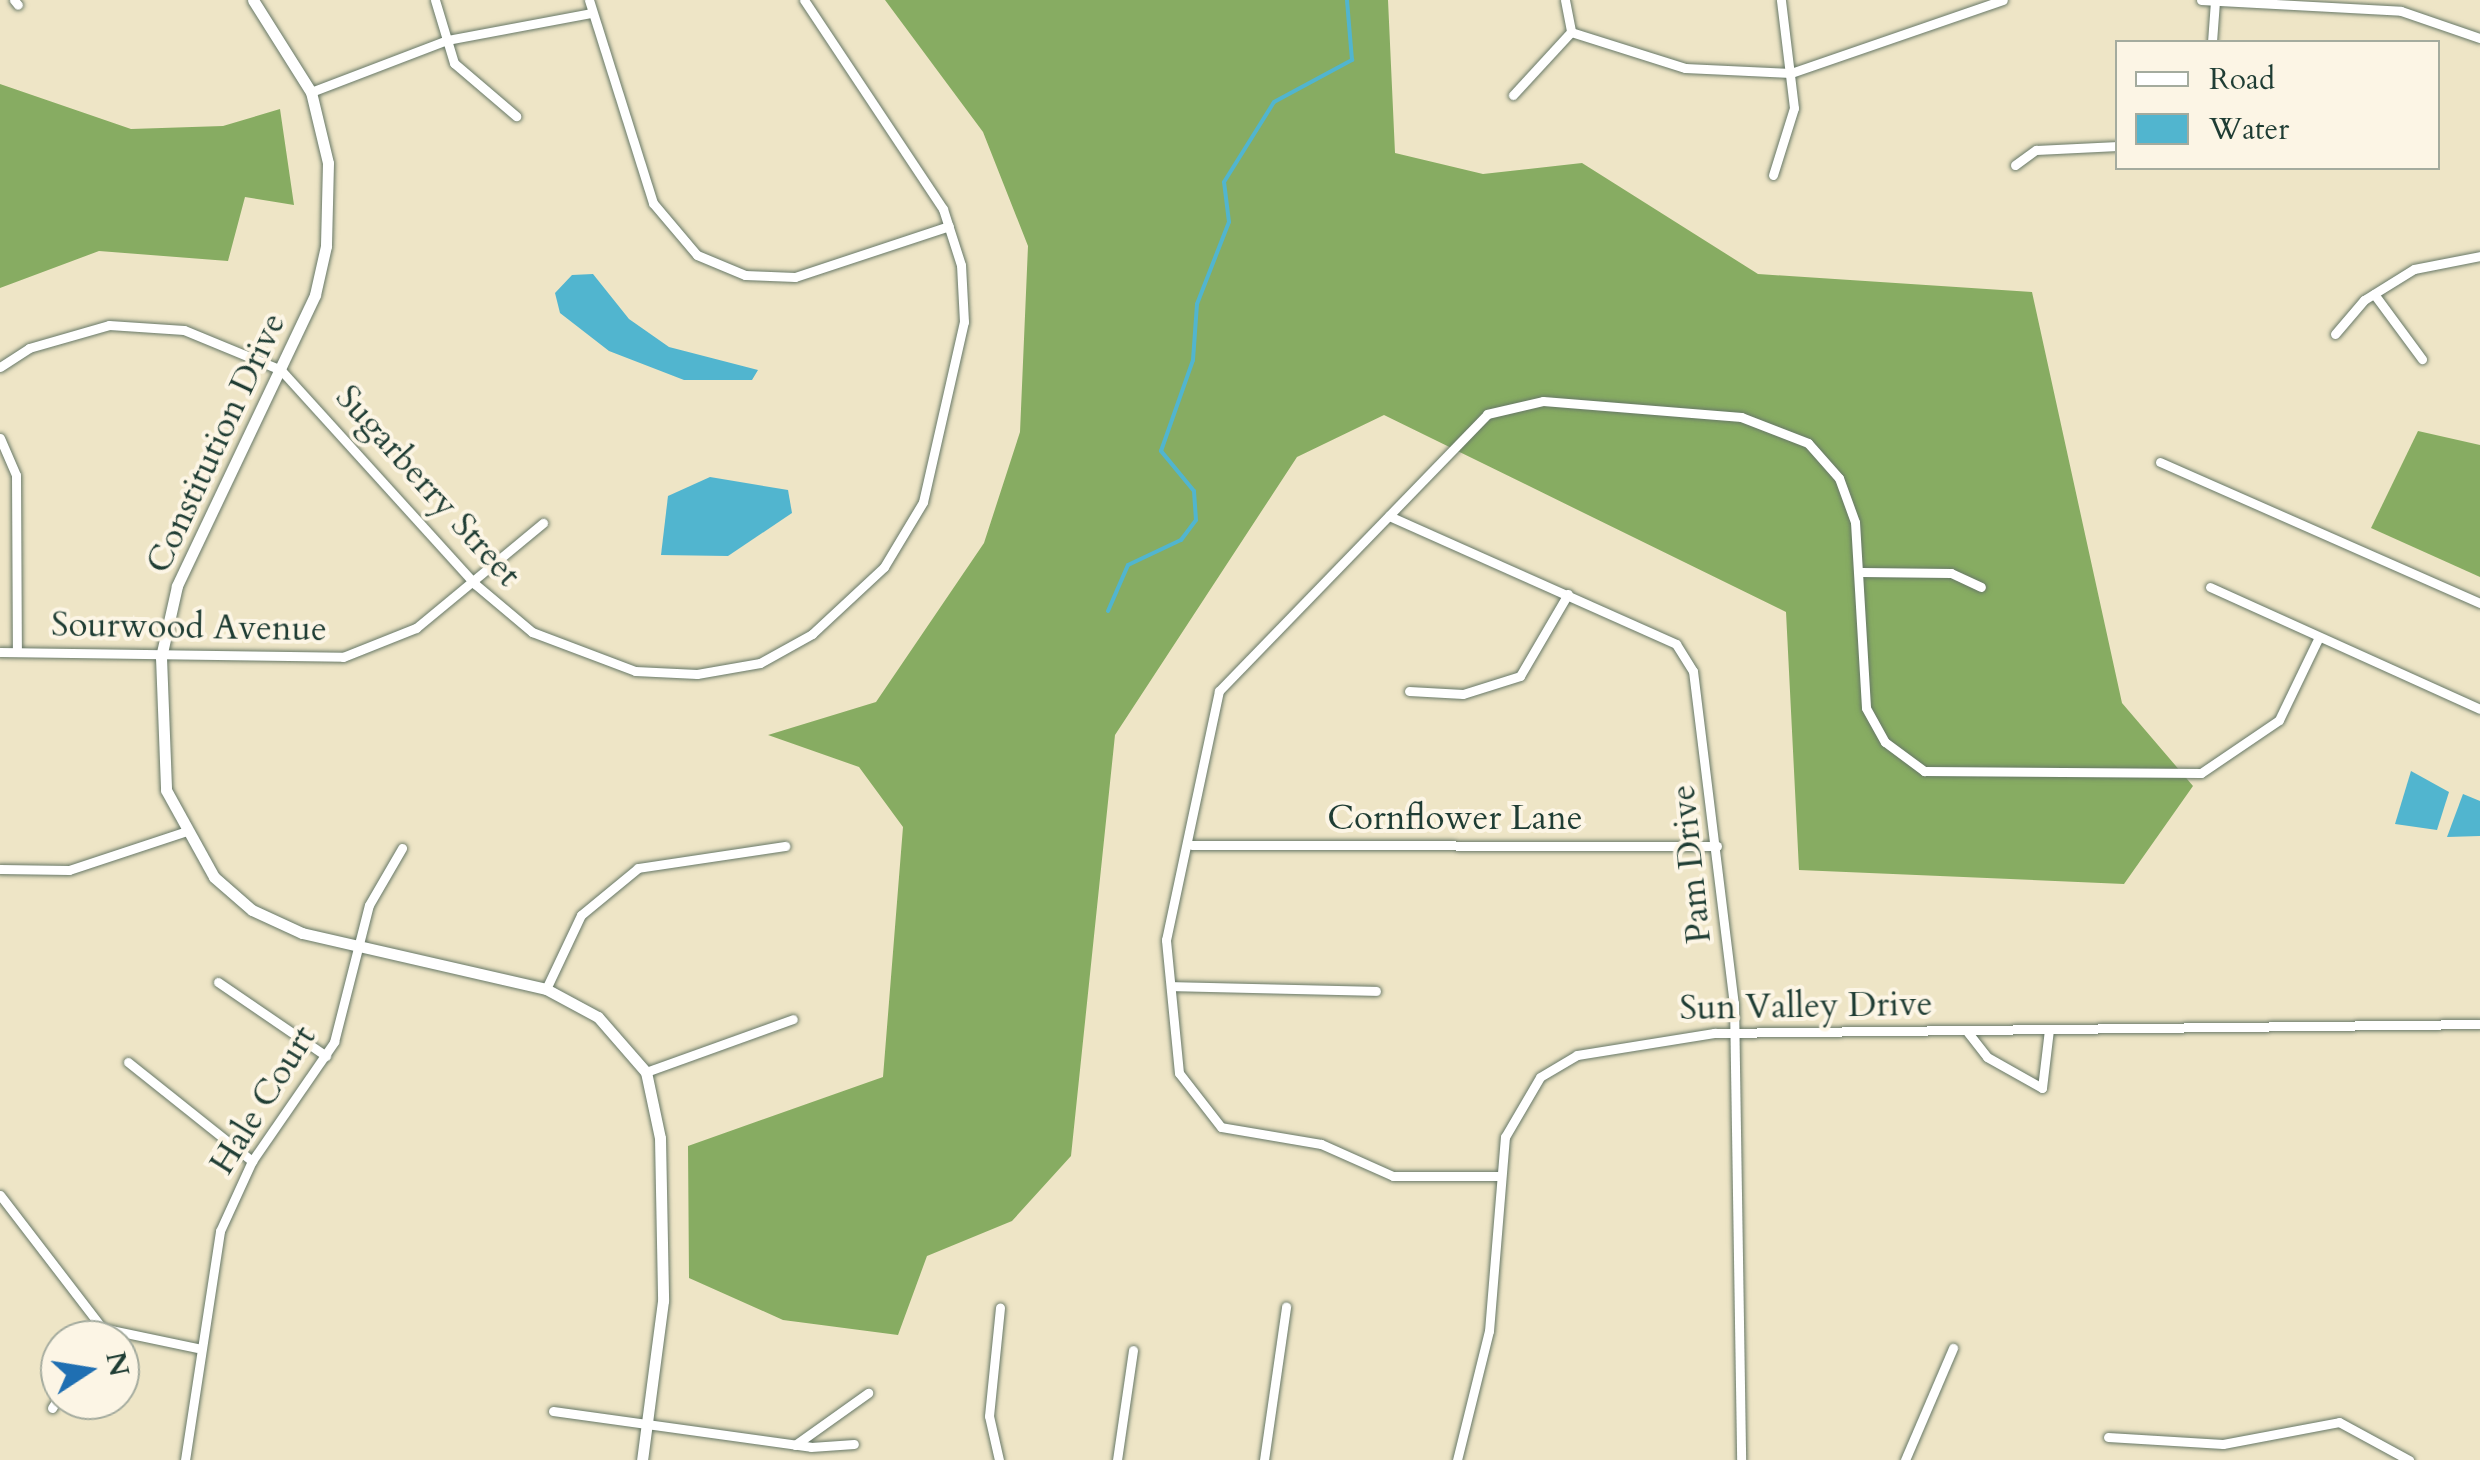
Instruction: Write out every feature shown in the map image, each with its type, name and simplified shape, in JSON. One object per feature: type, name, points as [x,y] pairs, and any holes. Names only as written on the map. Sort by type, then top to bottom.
[{"type":"street","name":"Constitution Drive","points":[[253,0],[311,92],[328,162],[326,246],[281,370],[177,586],[161,657],[158,745],[184,832],[214,877],[252,910],[302,934],[546,989],[598,1016],[646,1072],[660,1138],[663,1301],[642,1460]]},
{"type":"street","points":[[435,0],[447,40],[466,76],[516,116]]},
{"type":"street","points":[[589,0],[653,202],[698,255],[745,275],[795,277],[949,226]]},
{"type":"street","name":"Sugarberry Street","points":[[0,367],[29,348],[109,326],[184,330],[281,370],[475,584],[547,640],[635,670],[696,674],[760,663],[812,634],[884,567],[923,502],[964,322],[949,226],[924,174],[804,0]]},
{"type":"street","points":[[1565,0],[1571,32]]},
{"type":"street","points":[[1773,175],[1792,131],[1791,74],[1781,0]]},
{"type":"street","points":[[1571,32],[1685,68],[1791,74],[2003,0]]},
{"type":"street","points":[[2202,0],[2402,11],[2480,38]]},
{"type":"street","points":[[2212,40],[2214,1]]},
{"type":"street","points":[[311,92],[447,40],[591,13]]},
{"type":"street","points":[[1513,94],[1571,32]]},
{"type":"street","points":[[2014,164],[2036,150],[2115,146]]},
{"type":"street","points":[[2335,334],[2374,294],[2436,261],[2480,256]]},
{"type":"street","points":[[2374,294],[2422,359]]},
{"type":"street","points":[[1502,1176],[1392,1176],[1322,1144],[1221,1127],[1186,1093],[1171,986],[1171,895],[1192,844],[1201,744],[1219,692],[1425,474],[1504,406],[1543,401],[1769,422],[1808,442],[1838,478],[1860,572],[1866,708],[1886,742],[1924,771],[1954,778],[2201,773],[2279,720],[2318,639]]},
{"type":"street","points":[[0,438],[16,475],[17,650]]},
{"type":"street","points":[[2160,462],[2480,603]]},
{"type":"street","name":"Pam Drive","points":[[1388,516],[1676,644],[1694,671],[1717,846],[1734,1034],[1740,1460]]},
{"type":"street","name":"Sourwood Avenue","points":[[0,652],[344,658],[388,644],[475,584],[544,522]]},
{"type":"street","points":[[1860,572],[1951,574],[1982,588]]},
{"type":"street","points":[[2210,587],[2480,709]]},
{"type":"street","points":[[1409,691],[1463,694],[1520,676],[1568,594]]},
{"type":"street","points":[[0,869],[69,870],[184,832]]},
{"type":"street","name":"Cornflower Lane","points":[[1192,844],[1717,846]]},
{"type":"street","points":[[546,989],[582,914],[638,868],[785,846]]},
{"type":"street","name":"Hale Court","points":[[185,1460],[209,1267],[252,1161],[326,1056],[361,946],[369,904],[402,848]]},
{"type":"street","points":[[218,982],[326,1056]]},
{"type":"street","points":[[1171,986],[1376,991]]},
{"type":"street","points":[[646,1072],[793,1019]]},
{"type":"street","name":"Sun Valley Drive","points":[[1456,1460],[1489,1331],[1502,1176],[1512,1117],[1558,1064],[1657,1037],[2480,1024]]},
{"type":"street","points":[[1966,1030],[1987,1057],[2042,1088],[2049,1029]]},
{"type":"street","points":[[128,1062],[252,1161]]},
{"type":"street","points":[[0,1196],[96,1320]]},
{"type":"street","points":[[1264,1460],[1286,1307]]},
{"type":"street","points":[[999,1460],[988,1416],[1000,1308]]},
{"type":"street","points":[[140,1336],[197,1348]]},
{"type":"street","points":[[1905,1460],[1952,1348]]},
{"type":"street","points":[[1117,1460],[1133,1350]]},
{"type":"street","points":[[794,1445],[868,1393]]},
{"type":"street","points":[[554,1411],[794,1445],[854,1444]]},
{"type":"street","points":[[2108,1437],[2223,1444],[2339,1422],[2409,1460]]},
{"type":"street","points":[[794,1445],[801,1460]]},
{"type":"green space","points":[[885,0],[1388,0],[1395,153],[1483,174],[1582,163],[1758,274],[2032,292],[2122,703],[2193,786],[2124,884],[1799,870],[1786,612],[1384,415],[1297,457],[1115,735],[1071,1156],[1012,1221],[927,1256],[898,1335],[783,1320],[689,1278],[688,1146],[883,1077],[903,827],[859,767],[768,735],[876,702],[984,543],[1020,432],[1028,246],[983,132]]},
{"type":"green space","points":[[0,84],[131,129],[223,126],[280,109],[294,205],[245,197],[228,261],[99,251],[0,288]]},
{"type":"green space","points":[[2418,431],[2480,445],[2480,577],[2371,528]]},
{"type":"water","points":[[593,274],[629,319],[669,347],[758,370],[752,380],[684,380],[609,351],[560,313],[555,293],[572,275]]},
{"type":"water","points":[[710,477],[788,490],[792,513],[728,556],[661,555],[668,496]]},
{"type":"water","points":[[2411,771],[2449,792],[2437,830],[2395,824]]},
{"type":"water","points":[[2463,794],[2480,801],[2480,836],[2447,837]]},
{"type":"waterway","points":[[1108,611],[1128,565],[1181,540],[1196,520],[1194,491],[1161,451],[1193,360],[1197,304],[1229,222],[1224,182],[1274,102],[1352,60],[1347,0]]}]
